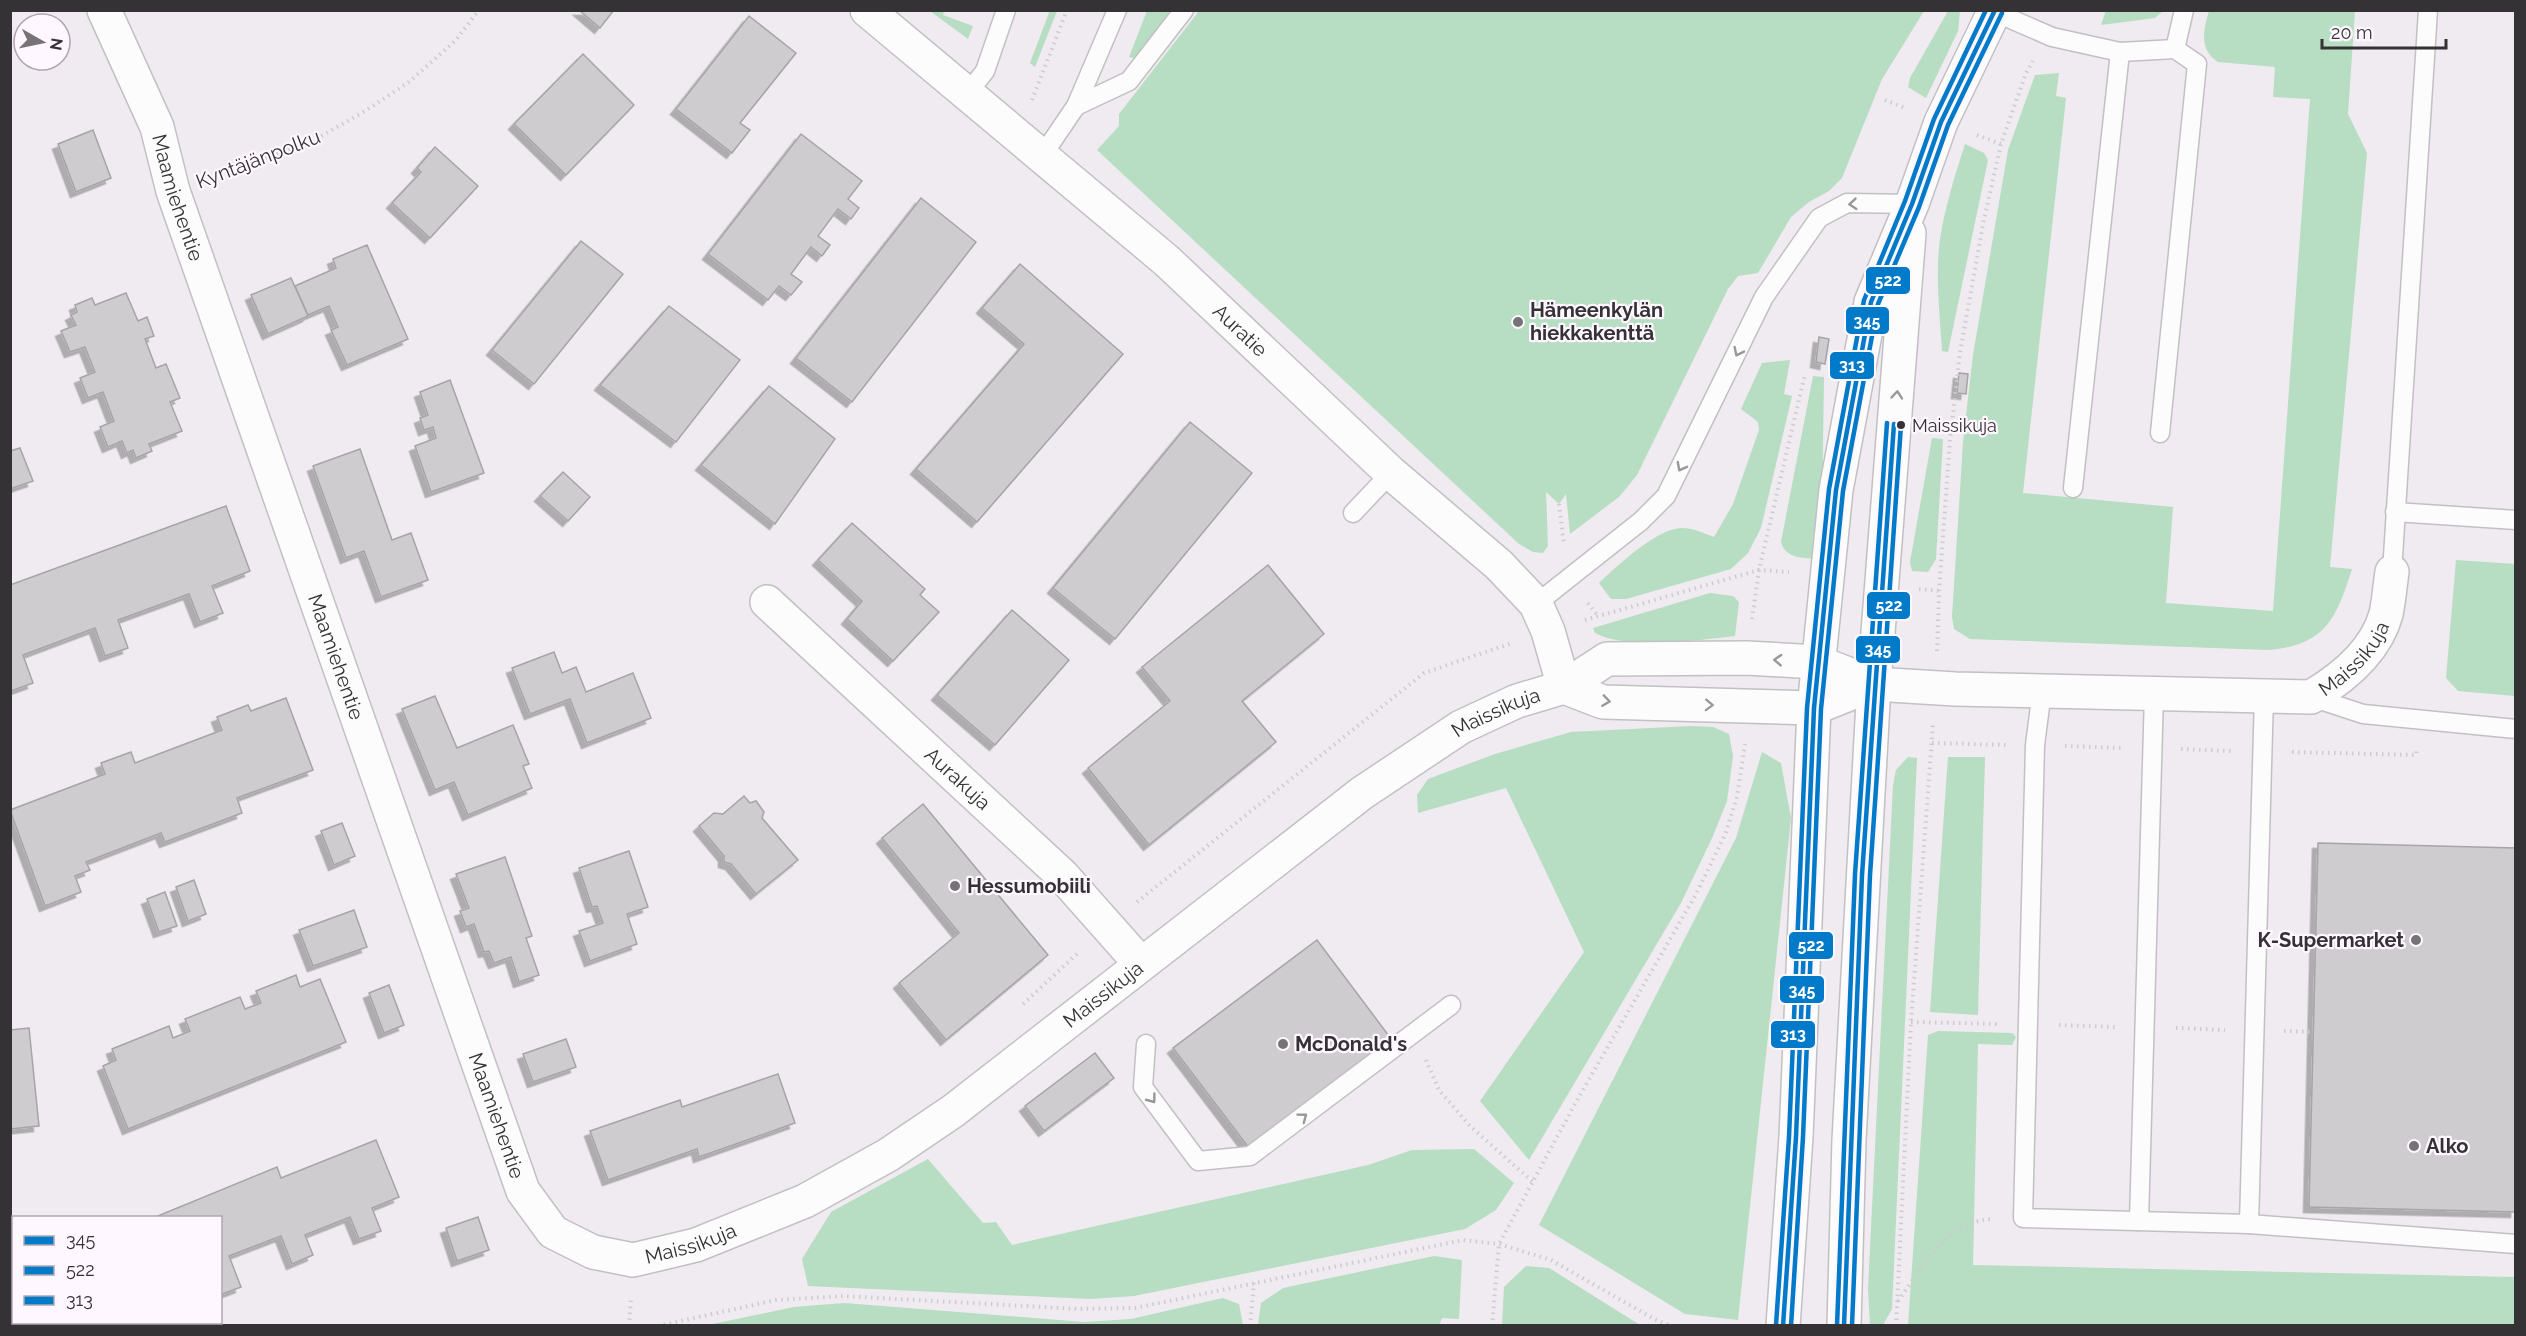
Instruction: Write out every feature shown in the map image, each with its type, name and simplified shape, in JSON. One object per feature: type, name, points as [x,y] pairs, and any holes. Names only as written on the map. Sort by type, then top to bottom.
[{"type":"street","name":"Maamiehentie","points":[[104,10],[157,127],[173,191],[523,1191],[553,1232],[593,1252],[621,1260]]},
{"type":"street","name":"Auratie","points":[[867,10],[1167,261],[1391,473],[1499,566],[1536,604],[1548,631],[1564,687]]},
{"type":"street","points":[[1783,1326],[1796,1137],[1814,708],[1836,490],[1851,398],[1871,302],[1912,204],[1941,122],[1993,12]]},
{"type":"street","points":[[1844,1326],[1849,1140],[1874,684],[1912,204]]},
{"type":"street","name":"Maissikuja","points":[[621,1260],[633,1260],[696,1245],[805,1201],[888,1155],[1017,1062],[1140,963],[1362,793],[1461,727],[1517,701],[1564,687],[1607,659],[1746,658],[1817,662],[1874,684],[2042,691],[2312,697],[2334,684],[2370,648],[2385,615],[2392,572]]},
{"type":"street","name":"Aurakuja","points":[[767,602],[1062,875],[1140,963]]},
{"type":"street","name":"Maissikuja","points":[[1564,687],[1603,702],[1814,708],[1874,684]]},
{"type":"lane","points":[[967,94],[985,71],[1006,10]]},
{"type":"lane","points":[[1042,156],[1076,106],[1118,10]]},
{"type":"lane","points":[[1076,106],[1129,81],[1184,10]]},
{"type":"lane","points":[[2175,49],[2184,10]]},
{"type":"lane","points":[[2392,572],[2428,10]]},
{"type":"lane","points":[[1993,12],[2052,37],[2120,52],[2175,49],[2197,64],[2160,433]]},
{"type":"lane","points":[[2073,488],[2120,52]]},
{"type":"lane","points":[[1536,604],[1641,521],[1666,496],[1764,297],[1819,218],[1847,203],[1912,204]]},
{"type":"lane","points":[[1353,513],[1391,473]]},
{"type":"lane","points":[[2396,512],[2516,520]]},
{"type":"lane","points":[[2042,691],[2035,745],[2023,1218],[2249,1224],[2516,1244]]},
{"type":"lane","points":[[2139,1221],[2154,694]]},
{"type":"lane","points":[[2249,1224],[2264,696]]},
{"type":"lane","points":[[2312,697],[2363,714],[2516,729]]},
{"type":"lane","points":[[1146,1044],[1143,1087],[1197,1161],[1250,1156],[1451,1005]]},
{"type":"path","name":"Kyntäjänpolku","points":[[173,191],[311,142],[365,111],[409,82],[455,41],[479,10]]},
{"type":"path","points":[[1029,106],[1067,10]]},
{"type":"path","points":[[1746,658],[1759,570],[1805,374]]},
{"type":"path","points":[[1492,1326],[1499,1244],[1695,896],[1725,835],[1737,797],[1745,748],[1746,706]]},
{"type":"path","points":[[1932,743],[2416,755],[2422,721]]},
{"type":"path","points":[[1016,1011],[1107,926]]},
{"type":"path","points":[[1415,1031],[1439,1090],[1470,1126],[1533,1182]]},
{"type":"path","points":[[1897,1301],[1936,1249],[1954,1233],[1977,1220],[2023,1218]]},
{"type":"path","points":[[658,1326],[776,1300],[843,1296],[1079,1309],[1135,1308],[1463,1240],[1499,1244],[1551,1260],[1654,1319],[1671,1326]]},
{"type":"path","points":[[1250,1326],[1254,1282]]},
{"type":"green space","points":[[1050,10],[1057,11],[1035,67],[1030,63]]},
{"type":"green space","points":[[2106,10],[2163,11],[2155,18],[2101,25]]},
{"type":"green space","points":[[930,11],[944,11],[943,15],[973,26],[968,39]]},
{"type":"green space","points":[[1147,11],[1176,11],[1138,59],[1129,57]]},
{"type":"green space","name":"Hämeenkylän hiekkakenttä","points":[[1199,11],[1924,11],[1882,79],[1842,178],[1829,191],[1809,202],[1791,217],[1758,273],[1738,276],[1728,289],[1637,475],[1619,497],[1570,534],[1566,494],[1559,504],[1546,492],[1548,546],[1543,553],[1533,552],[1519,544],[1097,150],[1119,126],[1119,114]]},
{"type":"green space","points":[[1948,11],[1960,11],[1958,31],[1926,98],[1908,87],[1910,78]]},
{"type":"green space","points":[[2209,11],[2355,11],[2348,114],[2367,153],[2330,567],[2352,569],[2346,587],[2334,615],[2316,635],[2288,647],[2268,650],[1970,639],[1954,629],[1952,617],[1963,442],[1973,355],[2008,150],[2035,75],[2059,73],[2056,96],[2066,98],[2023,493],[2173,507],[2166,603],[2273,611],[2310,99],[2273,97],[2275,67],[2218,62],[2212,57],[2204,39]]},
{"type":"green space","points":[[1965,144],[1984,153],[1988,160],[1948,352],[1942,351],[1938,295],[1940,239],[1947,203]]},
{"type":"green space","points":[[1790,360],[1784,394],[1792,396],[1761,528],[1748,553],[1731,569],[1626,599],[1611,599],[1599,583],[1649,541],[1661,534],[1682,528],[1714,537],[1733,504],[1759,430],[1758,422],[1741,409],[1762,363]]},
{"type":"green space","points":[[1813,376],[1824,377],[1822,517],[1816,559],[1790,554],[1783,548],[1781,542]]},
{"type":"green space","points":[[1932,438],[1943,439],[1936,559],[1928,572],[1912,571],[1910,562]]},
{"type":"green space","points":[[2456,560],[2515,564],[2515,696],[2458,691],[2446,678]]},
{"type":"green space","points":[[1710,593],[1733,596],[1739,602],[1735,636],[1664,642],[1625,641],[1595,633],[1593,628]]},
{"type":"green space","points":[[1713,727],[1729,734],[1733,756],[1727,801],[1681,903],[1529,1160],[1480,1101],[1584,952],[1506,788],[1418,813],[1417,795],[1428,779],[1495,754],[1571,732]]},
{"type":"green space","points":[[1762,752],[1781,763],[1791,818],[1738,1320],[1685,1314],[1539,1225],[1736,838]]},
{"type":"green space","points":[[1908,757],[1917,758],[1892,1309],[1883,1325],[1870,1325],[1868,1289],[1893,785],[1896,770]]},
{"type":"green space","points":[[1948,757],[1985,757],[1978,1015],[1930,1012]]},
{"type":"green space","points":[[1938,1031],[2012,1033],[2016,1037],[2012,1045],[1978,1044],[1973,1265],[2515,1277],[2515,1325],[1908,1325],[1928,1035]]},
{"type":"green space","points":[[1474,1149],[1514,1183],[1496,1210],[1465,1229],[1134,1296],[1091,1299],[808,1286],[802,1259],[831,1212],[928,1159],[983,1223],[996,1222],[1012,1245],[1368,1165],[1412,1150]]},
{"type":"green space","points":[[1434,1256],[1462,1260],[1459,1319],[1442,1318],[1439,1326],[1258,1325],[1261,1303],[1283,1288]]},
{"type":"green space","points":[[1526,1266],[1549,1268],[1640,1325],[1502,1325],[1504,1287]]},
{"type":"green space","points":[[1223,1298],[1239,1304],[1243,1325],[708,1325],[794,1307],[844,1303],[1084,1322],[1131,1319]]},
{"type":"building","points":[[579,10],[614,10],[600,28]]},
{"type":"building","points":[[749,16],[796,53],[740,123],[750,130],[732,153],[676,109]]},
{"type":"building","points":[[583,54],[634,105],[566,175],[514,124]]},
{"type":"building","points":[[93,130],[111,178],[76,192],[58,144]]},
{"type":"building","points":[[801,134],[862,181],[848,199],[859,208],[851,219],[838,209],[818,236],[830,245],[822,256],[811,247],[791,274],[802,282],[791,295],[779,286],[768,300],[708,254]]},
{"type":"building","points":[[435,147],[478,186],[430,238],[392,203],[421,172],[417,168]]},
{"type":"building","points":[[921,198],[976,242],[852,402],[796,358]]},
{"type":"building","points":[[581,241],[623,274],[534,384],[492,350]]},
{"type":"building","points":[[367,245],[408,339],[347,365],[331,330],[338,327],[329,306],[308,315],[295,286],[336,268],[333,259]]},
{"type":"building","points":[[1020,264],[1123,354],[977,522],[916,469],[1024,344],[982,308]]},
{"type":"building","points":[[291,278],[308,316],[268,334],[251,295]]},
{"type":"building","points":[[126,293],[138,321],[147,317],[154,336],[145,339],[156,368],[166,364],[180,398],[170,402],[182,431],[149,444],[152,451],[136,458],[133,450],[127,453],[122,441],[108,447],[100,427],[114,421],[103,392],[88,398],[80,378],[95,372],[85,347],[70,352],[61,331],[76,325],[71,315],[77,312],[75,305],[92,298],[95,305]]},
{"type":"building","points":[[669,306],[740,360],[676,442],[600,385]]},
{"type":"building","points":[[1819,337],[1829,339],[1825,364],[1816,362]]},
{"type":"building","points":[[1959,373],[1968,374],[1966,394],[1957,393]]},
{"type":"building","points":[[450,380],[484,473],[431,492],[415,446],[436,438],[433,427],[424,430],[420,418],[428,415],[420,392]]},
{"type":"building","points":[[769,386],[835,439],[775,524],[701,465]]},
{"type":"building","points":[[1190,422],[1252,473],[1115,639],[1053,588]]},
{"type":"building","points":[[20,448],[33,481],[10,489],[10,451]]},
{"type":"building","points":[[360,449],[392,540],[411,533],[428,580],[381,597],[364,551],[346,558],[313,466]]},
{"type":"building","points":[[563,472],[590,497],[568,521],[540,496]]},
{"type":"building","points":[[226,506],[250,571],[212,586],[223,613],[200,622],[189,594],[118,620],[128,648],[105,656],[95,628],[23,655],[33,683],[11,691],[10,585]]},
{"type":"building","points":[[852,523],[925,589],[920,595],[939,612],[893,661],[847,619],[862,601],[818,560]]},
{"type":"building","points":[[1268,565],[1324,634],[1242,701],[1276,742],[1149,845],[1088,768],[1170,701],[1142,667]]},
{"type":"building","points":[[1012,610],[1069,660],[995,745],[937,695]]},
{"type":"building","points":[[554,652],[562,673],[576,667],[586,692],[633,673],[651,718],[587,743],[570,699],[530,714],[512,668]]},
{"type":"building","points":[[435,696],[457,748],[513,725],[529,764],[523,766],[532,788],[468,815],[454,782],[435,790],[402,709]]},
{"type":"building","points":[[286,698],[313,770],[237,798],[242,813],[165,842],[161,833],[86,862],[90,870],[75,876],[81,892],[45,906],[10,810],[105,774],[101,763],[131,752],[135,763],[222,730],[217,717],[248,705],[251,711]]},
{"type":"building","points":[[744,796],[750,803],[756,801],[764,812],[762,818],[798,860],[756,894],[731,864],[724,862],[724,856],[699,826],[714,813],[723,814]]},
{"type":"building","name":"Hessumobiili","points":[[923,804],[1048,955],[946,1040],[899,983],[959,933],[882,838]]},
{"type":"building","points":[[342,823],[355,856],[334,865],[321,831]]},
{"type":"building","name":"K-Supermarket","points":[[2318,843],[2516,848],[2516,1212],[2309,1207]]},
{"type":"building","points":[[629,851],[648,907],[627,914],[637,944],[590,961],[579,931],[603,923],[597,906],[592,907],[579,868]]},
{"type":"building","points":[[505,857],[532,936],[526,938],[539,975],[519,982],[511,957],[494,963],[489,951],[484,952],[474,924],[466,927],[460,911],[469,908],[456,874]]},
{"type":"building","points":[[194,880],[206,914],[188,921],[176,887]]},
{"type":"building","points":[[165,892],[177,926],[159,932],[147,899]]},
{"type":"building","points":[[354,910],[367,947],[313,966],[299,930]]},
{"type":"building","name":"McDonald's","points":[[1317,940],[1392,1040],[1249,1148],[1173,1048]]},
{"type":"building","points":[[296,975],[300,987],[320,979],[346,1042],[128,1129],[103,1066],[116,1060],[112,1049],[169,1026],[173,1038],[190,1031],[185,1019],[240,997],[245,1009],[261,1003],[256,991]]},
{"type":"building","points":[[389,985],[404,1025],[384,1033],[369,993]]},
{"type":"building","points":[[29,1028],[39,1126],[10,1129],[10,1030]]},
{"type":"building","points":[[566,1039],[576,1067],[533,1082],[523,1054]]},
{"type":"building","points":[[1095,1053],[1114,1078],[1044,1131],[1025,1106]]},
{"type":"building","points":[[778,1074],[795,1123],[699,1157],[697,1149],[608,1180],[590,1131],[680,1100],[682,1107]]},
{"type":"building","points":[[376,1140],[399,1197],[372,1208],[381,1231],[359,1239],[350,1217],[305,1235],[313,1255],[292,1264],[281,1236],[229,1256],[241,1287],[222,1294],[222,1216],[158,1216],[277,1167],[281,1178]]},
{"type":"building","points":[[478,1217],[489,1250],[457,1261],[446,1228]]},
{"type":"transit line","name":"313","points":[[1776,1325],[1789,1137],[1807,708],[1829,489],[1864,300],[1905,201],[1934,119],[1986,10]]},
{"type":"transit line","name":"345","points":[[1783,1326],[1796,1137],[1814,708],[1836,490],[1871,302],[1912,204],[1941,122],[1995,10]]},
{"type":"transit line","name":"522","points":[[1791,1326],[1803,1137],[1821,709],[1843,491],[1878,304],[1919,207],[1948,125],[2002,13]]},
{"type":"transit line","name":"313","points":[[1837,1326],[1855,874],[1887,423]]},
{"type":"transit line","name":"345","points":[[1844,1326],[1862,875],[1894,424]]},
{"type":"transit line","name":"522","points":[[1852,1326],[1870,875],[1901,425]]},
{"type":"place","name":"Hämeenkylän hiekkakenttä","points":[[1518,322]]},
{"type":"place","name":"Maissikuja","points":[[1901,425]]},
{"type":"place","name":"Hessumobiili","points":[[955,886]]},
{"type":"place","name":"K-Supermarket","points":[[2416,940]]},
{"type":"place","name":"McDonald's","points":[[1283,1044]]},
{"type":"place","name":"Alko","points":[[2414,1146]]}]
